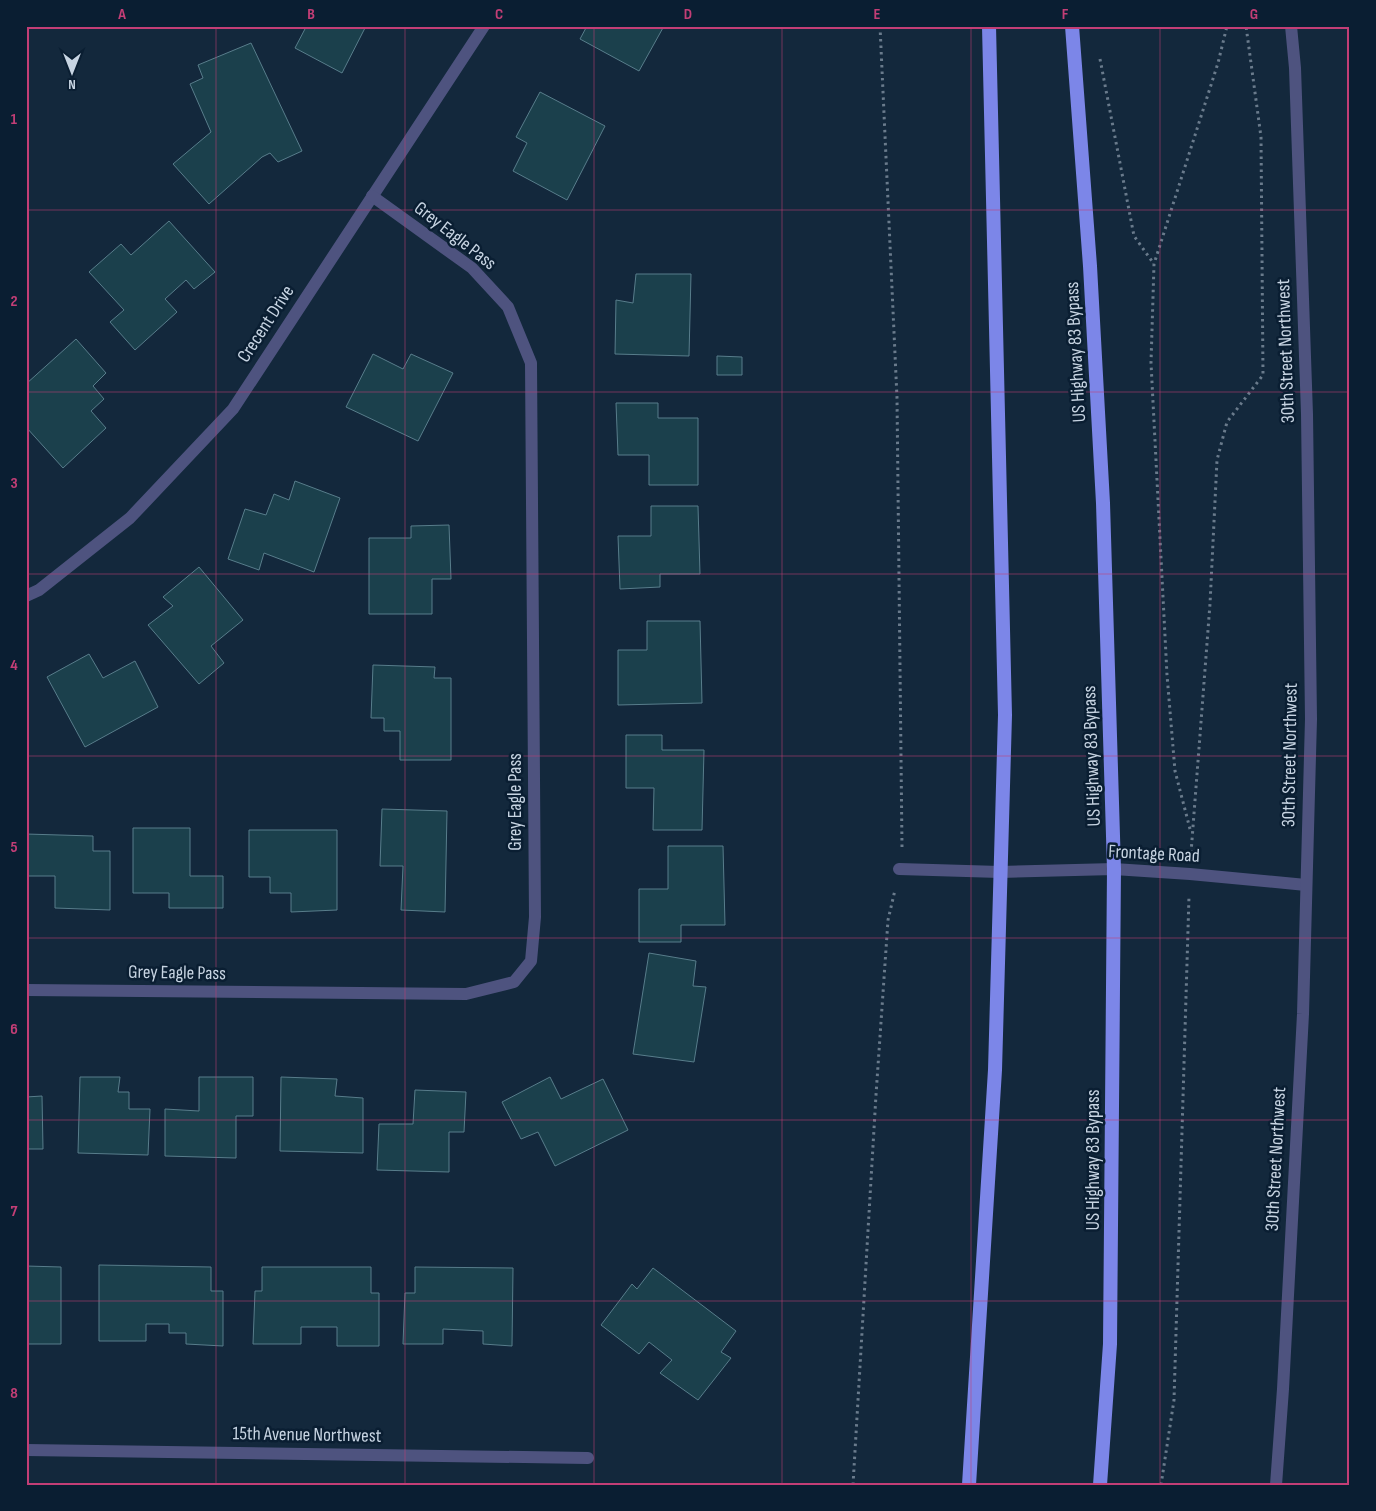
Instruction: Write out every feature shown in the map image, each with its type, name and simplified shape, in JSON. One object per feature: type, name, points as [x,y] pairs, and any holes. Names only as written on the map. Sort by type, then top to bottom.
[{"type":"highway","points":[[969,1485],[995,1070],[1005,715],[989,26]]},
{"type":"highway","name":"US Highway 83 Bypass","points":[[1072,26],[1090,266],[1103,503],[1114,869],[1110,1344],[1100,1485]]},
{"type":"street","name":"Crecent Drive","points":[[26,596],[39,590],[130,518],[233,409],[484,26]]},
{"type":"street","name":"30th Street Northwest","points":[[1276,1485],[1283,1389],[1302,1024],[1311,719],[1307,414],[1292,26]]},
{"type":"street","name":"Grey Eagle Pass","points":[[26,990],[466,994],[514,982],[530,961],[535,917],[530,363],[508,307],[472,268],[372,196]]},
{"type":"street","name":"Frontage Road","points":[[899,869],[1000,872],[1114,869],[1306,885]]},
{"type":"street","name":"15th Avenue Northwest","points":[[26,1450],[588,1458]]},
{"type":"path","points":[[853,1485],[874,1114],[888,920],[903,841],[897,398],[880,26]]},
{"type":"path","points":[[1192,834],[1175,771],[1167,675],[1151,363],[1154,264],[1218,63],[1226,26]]},
{"type":"path","points":[[1161,1485],[1174,1400],[1190,874],[1210,604],[1217,460],[1227,422],[1263,375],[1261,137],[1246,26]]},
{"type":"path","points":[[1099,52],[1134,236],[1154,264]]},
{"type":"building","points":[[304,26],[366,26],[342,73],[295,48],[306,27]]},
{"type":"building","points":[[587,26],[664,26],[639,71],[580,39]]},
{"type":"building","points":[[251,43],[302,151],[278,162],[270,153],[262,157],[209,204],[173,164],[211,132],[190,84],[203,78],[198,65]]},
{"type":"building","points":[[540,92],[605,126],[567,200],[513,171],[527,143],[516,137]]},
{"type":"building","points":[[169,221],[215,272],[194,289],[186,280],[165,299],[177,312],[135,350],[110,322],[124,310],[89,272],[121,244],[131,255]]},
{"type":"building","points":[[636,274],[691,274],[689,356],[615,354],[616,300],[633,303]]},
{"type":"building","points":[[76,339],[106,373],[93,386],[104,399],[91,411],[106,428],[63,468],[26,427],[26,384]]},
{"type":"building","points":[[373,354],[403,369],[411,354],[453,373],[418,441],[346,407]]},
{"type":"building","points":[[717,356],[742,357],[742,375],[717,375]]},
{"type":"building","points":[[616,403],[658,403],[658,418],[698,418],[698,485],[649,485],[649,455],[618,455]]},
{"type":"building","points":[[295,481],[340,498],[314,572],[264,553],[259,570],[228,559],[245,509],[266,515],[274,494],[289,500]]},
{"type":"building","points":[[651,506],[698,506],[700,574],[660,574],[660,587],[620,589],[618,536],[651,536]]},
{"type":"building","points":[[449,525],[451,579],[432,579],[432,614],[369,614],[369,538],[411,538],[411,526]]},
{"type":"building","points":[[199,567],[243,620],[211,646],[224,663],[199,684],[148,625],[173,606],[163,597]]},
{"type":"building","points":[[647,621],[700,621],[702,703],[618,705],[618,650],[647,650]]},
{"type":"building","points":[[89,654],[103,678],[135,661],[158,707],[85,747],[47,677]]},
{"type":"building","points":[[373,665],[435,667],[434,678],[451,678],[451,760],[400,760],[400,731],[384,731],[384,718],[371,718]]},
{"type":"building","points":[[626,735],[662,735],[662,750],[704,750],[702,830],[653,830],[654,788],[626,788]]},
{"type":"building","points":[[382,809],[447,811],[445,912],[401,910],[403,866],[380,866]]},
{"type":"building","points":[[133,828],[190,828],[190,876],[223,876],[223,908],[169,908],[169,893],[133,893]]},
{"type":"building","points":[[249,830],[337,830],[337,910],[291,912],[291,893],[270,893],[270,877],[249,877]]},
{"type":"building","points":[[26,834],[93,836],[93,851],[110,851],[110,910],[55,908],[55,876],[26,876]]},
{"type":"building","points":[[668,846],[723,846],[725,925],[681,925],[681,942],[639,942],[639,889],[668,889]]},
{"type":"building","points":[[649,953],[696,961],[693,986],[706,987],[694,1062],[633,1054]]},
{"type":"building","points":[[80,1077],[120,1077],[118,1092],[129,1092],[129,1109],[150,1109],[148,1155],[78,1153]]},
{"type":"building","points":[[199,1077],[253,1077],[253,1116],[236,1116],[236,1158],[165,1156],[165,1109],[199,1111]]},
{"type":"building","points":[[281,1077],[337,1079],[335,1096],[363,1098],[363,1153],[280,1151]]},
{"type":"building","points":[[550,1077],[561,1099],[603,1079],[628,1130],[555,1166],[538,1132],[521,1139],[502,1102]]},
{"type":"building","points":[[415,1090],[466,1092],[464,1132],[449,1132],[449,1172],[377,1170],[379,1124],[413,1124]]},
{"type":"building","points":[[42,1096],[43,1149],[26,1149],[26,1097]]},
{"type":"building","points":[[99,1265],[211,1267],[211,1291],[223,1291],[223,1346],[186,1344],[186,1333],[169,1333],[169,1324],[146,1324],[146,1341],[99,1341]]},
{"type":"building","points":[[26,1266],[61,1267],[61,1344],[26,1344]]},
{"type":"building","points":[[262,1267],[371,1267],[371,1293],[379,1293],[379,1346],[337,1346],[337,1327],[301,1327],[301,1344],[253,1344],[255,1291],[262,1291]]},
{"type":"building","points":[[415,1267],[513,1268],[512,1346],[483,1344],[483,1331],[443,1329],[443,1344],[403,1344],[405,1293],[415,1293]]},
{"type":"building","points":[[653,1268],[736,1331],[721,1352],[731,1358],[698,1400],[660,1373],[672,1360],[649,1342],[639,1354],[601,1325],[632,1284],[637,1289]]}]
